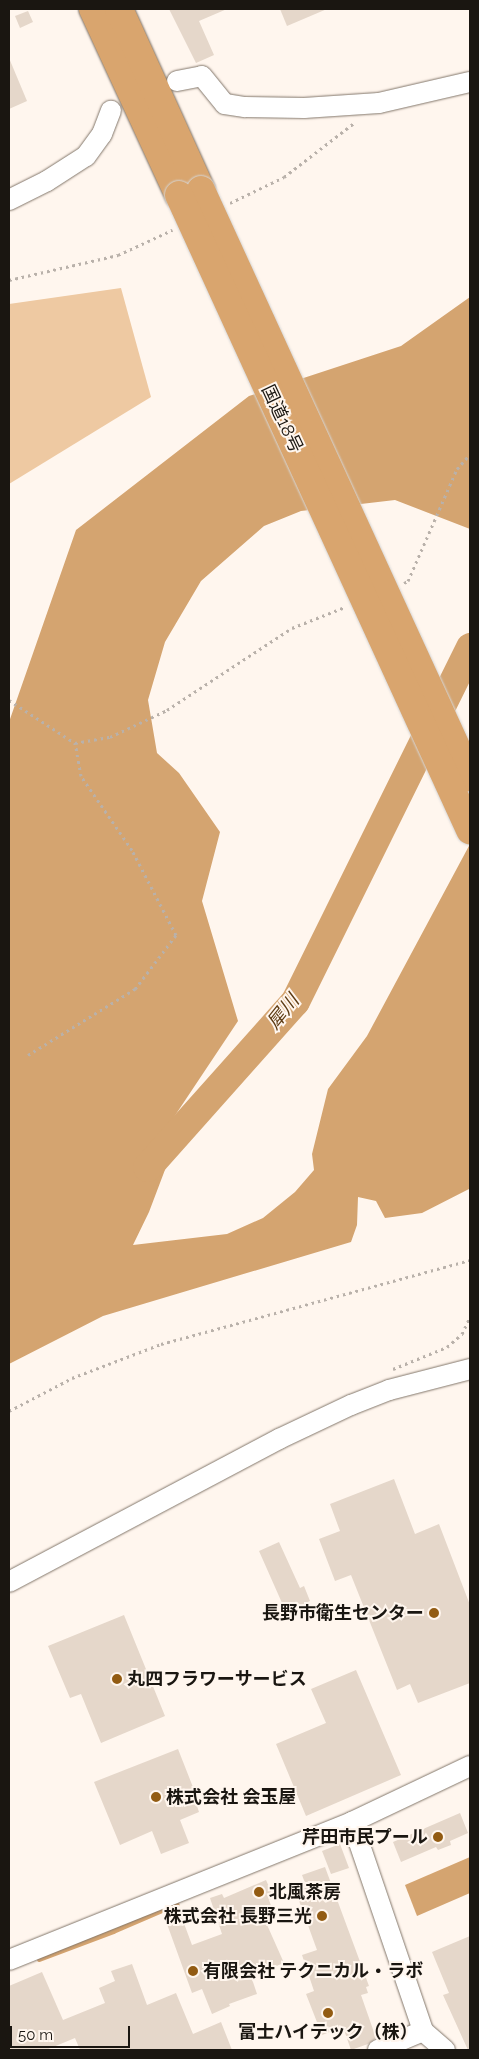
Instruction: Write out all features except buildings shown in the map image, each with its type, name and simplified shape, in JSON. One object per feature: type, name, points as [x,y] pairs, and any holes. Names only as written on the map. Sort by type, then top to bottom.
[{"type":"highway","name":"国道18号","points":[[93,9],[190,193],[470,777]]},
{"type":"highway","name":"国道18号","points":[[119,9],[190,193],[470,830]]},
{"type":"street","points":[[177,81],[202,76],[225,104],[245,107],[304,108],[380,103],[470,82]]},
{"type":"street","points":[[9,200],[47,181],[86,156],[102,134],[111,112]]},
{"type":"street","points":[[9,1582],[279,1439],[342,1409],[388,1390],[470,1369]]},
{"type":"street","points":[[9,1960],[352,1822],[470,1766]]},
{"type":"street","points":[[352,1822],[423,2030],[445,2050]]},
{"type":"street","points":[[378,2050],[423,2030]]},
{"type":"path","points":[[399,585],[408,581],[458,470],[470,454]]},
{"type":"path","points":[[9,700],[75,743],[110,737],[167,710],[292,628],[354,603]]},
{"type":"path","points":[[28,1055],[134,989],[176,936],[132,850],[81,776],[75,743]]},
{"type":"path","points":[[9,1411],[72,1378],[161,1344],[470,1262]]},
{"type":"path","points":[[388,1371],[447,1347],[462,1334],[470,1317]]},
{"type":"shaded area","points":[[121,288],[151,397],[9,484],[9,304]]},
{"type":"shaded area","points":[[470,297],[470,529],[395,500],[301,511],[264,526],[201,581],[165,642],[148,700],[157,753],[179,773],[220,832],[202,901],[238,1021],[172,1120],[174,1146],[149,1212],[133,1245],[227,1234],[263,1218],[295,1192],[314,1170],[312,1154],[328,1089],[367,1036],[470,844],[469,1189],[422,1213],[385,1218],[376,1201],[358,1197],[357,1225],[351,1242],[103,1316],[9,1364],[9,722],[76,530],[249,396],[401,346]]},
{"type":"shaded area","points":[[470,1857],[470,1893],[417,1916],[405,1885]]},
{"type":"waterway","name":"犀川","points":[[147,1167],[295,1001],[470,647]]},
{"type":"waterway","points":[[39,1959],[113,1931],[176,1904]]},
{"type":"place","name":"長野市衛生センター","points":[[434,1613]]},
{"type":"place","name":"丸四フラワーサービス","points":[[117,1679]]},
{"type":"place","name":"株式会社 会玉屋","points":[[156,1797]]},
{"type":"place","name":"芹田市民プール","points":[[438,1837]]},
{"type":"place","name":"北風茶房","points":[[259,1892]]},
{"type":"place","name":"株式会社 長野三光","points":[[322,1916]]},
{"type":"place","name":"有限会社 テクニカル・ラボ","points":[[193,1971]]},
{"type":"place","name":"富士ハイテック（株）","points":[[328,2013]]}]
